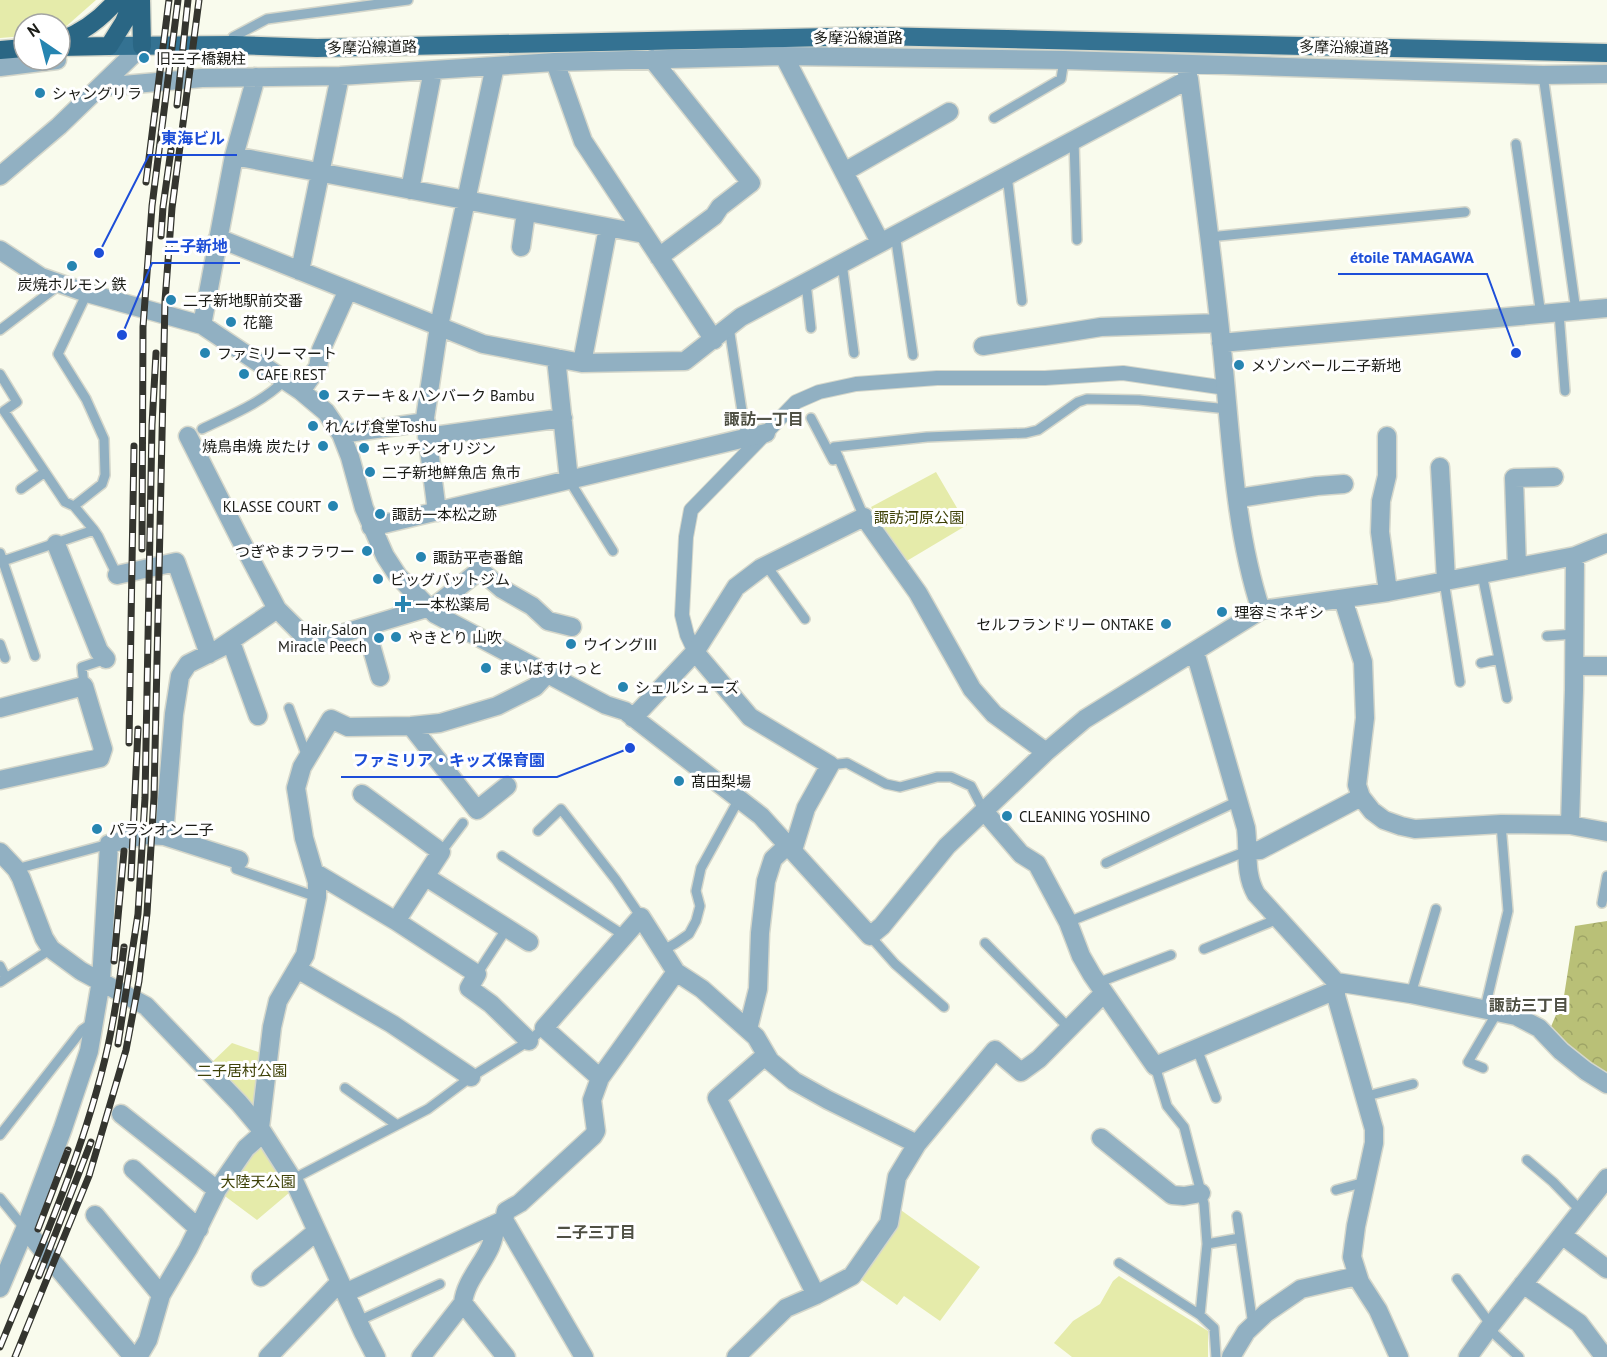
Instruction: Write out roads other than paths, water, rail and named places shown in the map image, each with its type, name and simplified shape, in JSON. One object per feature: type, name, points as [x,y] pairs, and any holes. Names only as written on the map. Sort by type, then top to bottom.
[{"type":"highway","points":[[116,0],[118,22],[142,46]]},
{"type":"highway","points":[[72,46],[109,46],[118,22],[133,0]]},
{"type":"highway","points":[[72,36],[118,22],[141,0]]},
{"type":"main road","name":"多摩沿線道路","points":[[109,46],[233,45],[316,48],[876,36],[1607,53]]},
{"type":"street","points":[[72,52],[79,46]]},
{"type":"street","points":[[104,84],[112,64],[109,46]]},
{"type":"street","points":[[0,176],[59,126],[142,46]]},
{"type":"street","points":[[104,84],[202,78],[340,76],[555,62],[784,56],[1064,60],[1187,71],[1607,74]]},
{"type":"street","points":[[784,56],[844,172],[888,238]]},
{"type":"street","points":[[652,59],[751,183],[720,207],[714,216],[659,257]]},
{"type":"street","points":[[555,62],[583,141],[714,340]]},
{"type":"street","points":[[437,512],[426,430],[439,326],[495,66]]},
{"type":"street","points":[[410,190],[433,70]]},
{"type":"street","points":[[218,238],[483,344],[582,363],[685,362],[741,317],[1074,140],[1187,71]]},
{"type":"street","points":[[1187,71],[1239,498],[1250,578],[1261,610]]},
{"type":"street","points":[[300,271],[340,76]]},
{"type":"street","points":[[202,325],[234,156],[256,77]]},
{"type":"street","points":[[844,172],[949,112]]},
{"type":"street","points":[[234,156],[644,234]]},
{"type":"street","points":[[521,248],[526,212]]},
{"type":"street","points":[[582,363],[608,228]]},
{"type":"street","points":[[0,250],[41,277],[87,293],[202,325],[301,391],[326,412],[341,434],[371,527],[385,556],[398,576],[429,609],[606,705],[626,711],[761,816],[870,936],[882,926],[947,846],[1046,752],[1085,719],[1261,610],[1388,592],[1575,556],[1607,543]]},
{"type":"street","points":[[301,391],[318,367],[321,350],[348,290]]},
{"type":"street","points":[[1221,343],[1607,308]]},
{"type":"street","points":[[983,346],[1101,327],[1219,323]]},
{"type":"street","points":[[556,358],[570,480]]},
{"type":"street","points":[[748,1029],[758,989],[760,933],[766,880],[773,860],[790,847],[806,808],[830,765],[750,717],[695,651],[687,635],[682,615],[686,537],[691,510],[796,402],[819,392],[856,384],[937,378],[1045,378],[1123,373],[1226,388]]},
{"type":"street","points":[[341,434],[426,430],[563,418]]},
{"type":"street","points":[[195,432],[238,537],[277,609],[311,643],[429,609],[480,570],[502,589],[532,606],[548,621],[572,627]]},
{"type":"street","points":[[371,527],[766,432]]},
{"type":"street","points":[[1387,436],[1387,476],[1381,501],[1380,532],[1388,592]]},
{"type":"street","points":[[1440,467],[1445,581]]},
{"type":"street","points":[[1517,567],[1514,478],[1554,477]]},
{"type":"street","points":[[1239,498],[1344,484]]},
{"type":"street","points":[[633,718],[695,651],[736,587],[766,565],[864,517],[918,593],[972,689],[994,714],[1046,752]]},
{"type":"street","points":[[56,544],[99,651],[106,659]]},
{"type":"street","points":[[1570,825],[1575,666],[1575,556]]},
{"type":"street","points":[[117,575],[176,562],[209,654]]},
{"type":"street","points":[[1343,599],[1364,662],[1365,718],[1357,785],[1361,797],[1372,811],[1384,820],[1415,829],[1501,824],[1570,825],[1607,832]]},
{"type":"street","points":[[164,836],[174,714],[180,676],[188,664],[231,642],[277,609]]},
{"type":"street","points":[[366,627],[380,677]]},
{"type":"street","points":[[231,642],[258,716]]},
{"type":"street","points":[[1195,652],[1246,828],[1248,876],[1251,885],[1256,894],[1336,986],[1336,996],[1374,1128],[1374,1143],[1356,1226],[1352,1257],[1357,1276],[1378,1310],[1399,1357]]},
{"type":"street","points":[[1575,666],[1607,666]]},
{"type":"street","points":[[138,1357],[148,1340],[161,1295],[199,1229],[217,1190],[261,1130],[272,1028],[279,1001],[305,955],[317,897],[317,882],[304,838],[296,788],[302,767],[331,719],[348,727],[440,723],[497,706],[536,687],[548,673]]},
{"type":"street","points":[[0,708],[84,686],[103,749],[100,758],[0,780]]},
{"type":"street","points":[[411,726],[477,810],[507,786]]},
{"type":"street","points":[[362,794],[441,852],[396,921]]},
{"type":"street","points":[[1247,851],[1260,850],[1361,797]]},
{"type":"street","points":[[984,811],[1021,854],[1037,864],[1068,922],[1081,956],[1155,1066],[1336,986],[1411,994],[1516,1016],[1539,1028],[1561,1051],[1607,1084]]},
{"type":"street","points":[[0,1288],[25,1229],[86,1062],[96,1020],[101,981],[109,844],[144,835],[164,836],[239,861]]},
{"type":"street","points":[[0,852],[16,869],[44,938],[51,949],[81,971],[146,1006],[261,1130],[293,1179],[376,1357]]},
{"type":"street","points":[[314,872],[396,921],[477,974],[469,988],[491,1004],[529,1041]]},
{"type":"street","points":[[426,877],[529,942]]},
{"type":"street","points":[[600,1078],[544,1028],[641,917],[676,972],[702,988],[748,1029],[756,1037],[770,1061],[794,1081],[917,1144]]},
{"type":"street","points":[[297,969],[392,1024],[471,1077]]},
{"type":"street","points":[[421,1357],[463,1303],[464,1293],[484,1260],[499,1222],[506,1211],[520,1203],[594,1136],[596,1131],[592,1100],[600,1078],[676,972]]},
{"type":"street","points":[[736,1357],[786,1308],[852,1276],[889,1223],[897,1177],[917,1144],[995,1050],[1021,1072],[1039,1059],[1069,1028],[1101,988]]},
{"type":"street","points":[[766,1055],[717,1098],[816,1295]]},
{"type":"street","points":[[121,1114],[217,1190]]},
{"type":"street","points":[[1101,1138],[1172,1195],[1184,1196],[1201,1193]]},
{"type":"street","points":[[133,1170],[199,1229]]},
{"type":"street","points":[[1468,1357],[1607,1178]]},
{"type":"street","points":[[94,1215],[161,1295]]},
{"type":"street","points":[[268,1357],[342,1287],[499,1222]]},
{"type":"street","points":[[499,1222],[584,1357]]},
{"type":"street","points":[[25,1229],[133,1357]]},
{"type":"street","points":[[261,1276],[317,1231]]},
{"type":"street","points":[[1562,1235],[1607,1269]]},
{"type":"street","points":[[1231,1357],[1246,1332],[1253,1325],[1301,1289],[1357,1276]]},
{"type":"street","points":[[1523,1284],[1579,1323],[1600,1351],[1607,1355]]},
{"type":"street","points":[[463,1303],[505,1357]]},
{"type":"lane","points":[[233,45],[233,37],[267,19],[408,0]]},
{"type":"lane","points":[[994,118],[1061,79],[1064,60]]},
{"type":"lane","points":[[1543,75],[1565,391]]},
{"type":"lane","points":[[1074,140],[1077,240]]},
{"type":"lane","points":[[1516,144],[1558,313]]},
{"type":"lane","points":[[1007,175],[1022,301]]},
{"type":"lane","points":[[1209,237],[1466,212]]},
{"type":"lane","points":[[888,238],[913,355]]},
{"type":"lane","points":[[842,263],[854,353]]},
{"type":"lane","points":[[0,330],[54,289],[58,282]]},
{"type":"lane","points":[[806,283],[811,328]]},
{"type":"lane","points":[[74,506],[102,484],[105,475],[104,439],[86,399],[58,354],[87,293]]},
{"type":"lane","points":[[729,327],[746,437]]},
{"type":"lane","points":[[0,374],[17,402],[4,411],[65,502],[74,506],[94,530],[117,575]]},
{"type":"lane","points":[[195,432],[247,408],[285,380]]},
{"type":"lane","points":[[864,517],[834,447],[927,437],[1038,430],[1078,402],[1087,399],[1138,400],[1227,409]]},
{"type":"lane","points":[[810,418],[832,460],[838,458]]},
{"type":"lane","points":[[21,489],[45,472]]},
{"type":"lane","points":[[570,480],[613,551]]},
{"type":"lane","points":[[35,656],[1,559],[56,544],[94,530]]},
{"type":"lane","points":[[766,565],[805,620]]},
{"type":"lane","points":[[1482,574],[1507,698]]},
{"type":"lane","points":[[1445,581],[1460,682]]},
{"type":"lane","points":[[1548,636],[1575,634]]},
{"type":"lane","points":[[0,644],[5,658]]},
{"type":"lane","points":[[84,686],[82,667],[106,659]]},
{"type":"lane","points":[[1481,663],[1499,659]]},
{"type":"lane","points":[[289,708],[308,759]]},
{"type":"lane","points":[[830,765],[847,763],[886,784],[900,787],[937,777],[951,777],[971,786],[984,811]]},
{"type":"lane","points":[[662,951],[689,934],[696,921],[700,906],[696,891],[701,868],[739,799]]},
{"type":"lane","points":[[1106,862],[1238,801]]},
{"type":"lane","points":[[538,831],[561,809],[616,880],[641,917]]},
{"type":"lane","points":[[441,852],[463,824]]},
{"type":"lane","points":[[1482,1068],[1468,1062],[1492,1010],[1508,911],[1501,824]]},
{"type":"lane","points":[[16,869],[109,844]]},
{"type":"lane","points":[[1068,922],[1247,851]]},
{"type":"lane","points":[[502,856],[625,936]]},
{"type":"lane","points":[[239,861],[236,868],[317,897]]},
{"type":"lane","points":[[1602,903],[1607,876]]},
{"type":"lane","points":[[1411,994],[1436,909]]},
{"type":"lane","points":[[1204,949],[1278,919]]},
{"type":"lane","points":[[477,974],[507,928]]},
{"type":"lane","points":[[870,936],[895,964],[944,1007]]},
{"type":"lane","points":[[985,943],[1069,1028]]},
{"type":"lane","points":[[0,966],[3,980],[51,949]]},
{"type":"lane","points":[[1101,988],[1172,955]]},
{"type":"lane","points":[[0,1135],[82,1030],[96,1020]]},
{"type":"lane","points":[[293,1179],[428,1109],[471,1077],[529,1041],[544,1028]]},
{"type":"lane","points":[[1197,1048],[1216,1098]]},
{"type":"lane","points":[[1155,1066],[1167,1106],[1184,1127],[1204,1204],[1206,1244],[1200,1315]]},
{"type":"lane","points":[[1366,1096],[1413,1084]]},
{"type":"lane","points":[[345,1088],[397,1125]]},
{"type":"lane","points":[[1527,1160],[1553,1182],[1581,1211]]},
{"type":"lane","points":[[1336,1190],[1366,1182]]},
{"type":"lane","points":[[0,1198],[25,1229]]},
{"type":"lane","points":[[1237,1216],[1253,1325]]},
{"type":"lane","points":[[1206,1244],[1240,1238]]},
{"type":"lane","points":[[1119,1263],[1200,1315],[1214,1328],[1216,1357]]},
{"type":"lane","points":[[1457,1279],[1490,1326],[1519,1357]]},
{"type":"lane","points":[[358,1321],[440,1284]]},
{"type":"railway","points":[[146,182],[169,0]]},
{"type":"railway","points":[[142,549],[143,327],[152,206],[178,0]]},
{"type":"railway","points":[[177,105],[188,0]]},
{"type":"railway","points":[[15,1357],[89,1176],[126,1050],[139,981],[147,913],[154,797],[165,301],[172,208],[199,0]]},
{"type":"railway","points":[[161,236],[171,150]]},
{"type":"railway","points":[[118,1044],[138,914],[145,798],[152,425],[156,353]]},
{"type":"railway","points":[[129,743],[134,446]]},
{"type":"railway","points":[[131,878],[138,729]]},
{"type":"railway","points":[[114,961],[124,851]]},
{"type":"railway","points":[[0,1347],[46,1236],[87,1123],[108,1046],[124,947]]},
{"type":"railway","points":[[39,1276],[91,1142]]},
{"type":"railway","points":[[38,1229],[68,1150]]},
{"type":"place","name":"旧二子橋親柱","points":[[144,58]]},
{"type":"place","name":"シャングリラ","points":[[40,93]]},
{"type":"place","name":"東海ビル","points":[[99,253]]},
{"type":"place","name":"炭焼ホルモン 鉄","points":[[72,266]]},
{"type":"place","name":"二子新地駅前交番","points":[[171,300]]},
{"type":"place","name":"花籠","points":[[231,322]]},
{"type":"place","name":"二子新地","points":[[122,335]]},
{"type":"place","name":"ファミリーマート","points":[[205,353]]},
{"type":"place","name":"étoile TAMAGAWA","points":[[1516,353]]},
{"type":"place","name":"メゾンベール二子新地","points":[[1239,365]]},
{"type":"place","name":"CAFE REST","points":[[244,374]]},
{"type":"place","name":"ステーキ＆ハンバーク Bambu","points":[[324,395]]},
{"type":"place","name":"れんげ食堂Toshu","points":[[313,426]]},
{"type":"place","name":"焼鳥串焼 炭たけ","points":[[323,446]]},
{"type":"place","name":"キッチンオリジン","points":[[364,448]]},
{"type":"place","name":"二子新地鮮魚店 魚市","points":[[370,472]]},
{"type":"place","name":"KLASSE COURT","points":[[333,506]]},
{"type":"place","name":"諏訪一本松之跡","points":[[380,514]]},
{"type":"place","name":"つぎやまフラワー","points":[[367,551]]},
{"type":"place","name":"諏訪平壱番館","points":[[421,557]]},
{"type":"place","name":"ビッグバットジム","points":[[378,579]]},
{"type":"place","name":"一本松薬局","points":[[403,604]]},
{"type":"place","name":"理容ミネギシ","points":[[1222,612]]},
{"type":"place","name":"セルフランドリー ONTAKE","points":[[1166,624]]},
{"type":"place","name":"やきとり 山吹","points":[[396,637]]},
{"type":"place","name":"Hair Salon Miracle Peech","points":[[379,638]]},
{"type":"place","name":"ウイングⅢ","points":[[571,644]]},
{"type":"place","name":"まいばすけっと","points":[[486,668]]},
{"type":"place","name":"シェルシューズ","points":[[623,687]]},
{"type":"place","name":"ファミリア・キッズ保育園","points":[[630,748]]},
{"type":"place","name":"髙田梨場","points":[[679,781]]},
{"type":"place","name":"CLEANING YOSHINO","points":[[1007,816]]},
{"type":"place","name":"パラシオン二子","points":[[97,829]]},
{"type":"district","name":"諏訪一丁目","points":[[764,419]]},
{"type":"district","name":"諏訪三丁目","points":[[1529,1005]]},
{"type":"district","name":"二子三丁目","points":[[596,1232]]},
{"type":"park label","name":"諏訪河原公園","points":[[919,517]]},
{"type":"park label","name":"二子居村公園","points":[[242,1070]]},
{"type":"park label","name":"大陸天公園","points":[[258,1181]]}]
